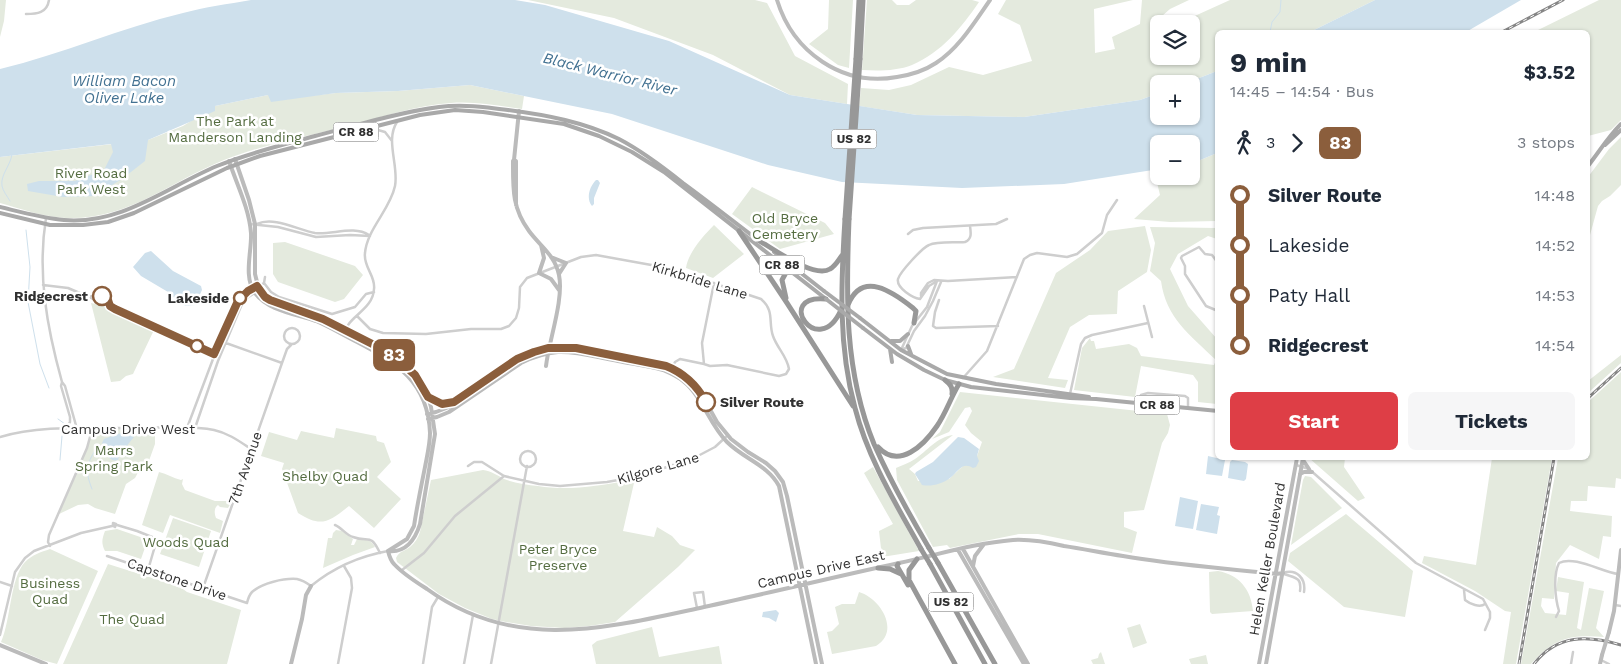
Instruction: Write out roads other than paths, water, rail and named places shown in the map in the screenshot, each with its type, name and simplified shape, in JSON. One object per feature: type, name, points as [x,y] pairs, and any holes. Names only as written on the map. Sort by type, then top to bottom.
[{"type":"highway","name":"US 82","points":[[858,59],[859,0]]},
{"type":"highway","name":"US 82","points":[[863,0],[841,281],[853,369],[874,443],[892,484],[995,664]]},
{"type":"highway","name":"US 82","points":[[847,219],[846,285],[842,336],[855,408],[869,450],[888,489],[985,664]]},
{"type":"highway","points":[[739,231],[788,303],[855,408]]},
{"type":"highway","points":[[758,240],[806,268],[817,272],[831,269],[843,254]]},
{"type":"highway","points":[[788,303],[782,287],[782,280],[789,267]]},
{"type":"highway","points":[[826,299],[809,299],[804,302],[802,315],[810,327],[821,330],[828,328],[834,323],[855,293],[861,289],[875,286],[882,287],[913,308],[916,311],[914,322]]},
{"type":"highway","points":[[946,380],[951,384],[952,396]]},
{"type":"highway","points":[[874,443],[887,455],[896,457],[909,453],[927,438],[938,424],[959,384]]},
{"type":"highway","points":[[908,580],[909,570],[917,559]]},
{"type":"highway","points":[[898,564],[897,566],[953,664]]},
{"type":"highway","points":[[898,564],[953,664]]},
{"type":"highway","points":[[878,568],[893,570],[903,576]]},
{"type":"main road","points":[[0,207],[63,220],[102,218],[134,208],[234,159],[331,132],[422,110],[458,106],[519,111],[575,122],[618,139],[650,158],[758,240],[789,267]]},
{"type":"main road","name":"CR 88","points":[[0,213],[45,224],[83,226],[118,219],[233,166],[260,156],[420,115],[455,110],[483,112],[564,124],[599,136],[632,152],[664,172],[739,231],[824,290],[901,350],[938,370],[963,378],[1021,391]]},
{"type":"main road","points":[[1603,147],[1607,139],[1621,124]]},
{"type":"main road","points":[[1590,163],[1603,147],[1621,130]]},
{"type":"main road","name":"CR 88","points":[[789,267],[826,299],[890,349],[946,380],[983,389],[1039,392],[1215,411]]},
{"type":"main road","points":[[888,340],[900,341],[908,334]]},
{"type":"main road","points":[[908,346],[909,353],[912,356]]},
{"type":"main road","points":[[890,349],[892,362]]},
{"type":"main road","points":[[897,354],[901,350]]},
{"type":"main road","points":[[959,384],[963,378]]},
{"type":"street","points":[[26,14],[40,13],[46,7],[48,0]]},
{"type":"street","points":[[777,0],[793,34],[812,55],[824,64],[844,73],[861,78],[879,79],[908,75],[936,63],[947,55],[964,37],[990,0]]},
{"type":"street","points":[[519,111],[514,160],[516,161],[516,206],[527,228],[549,252],[559,274],[560,291],[546,366]]},
{"type":"street","points":[[346,336],[344,330],[347,324],[367,307],[374,292],[374,281],[365,260],[365,252],[370,236],[389,203],[395,186],[396,169],[392,142],[393,130],[397,122]]},
{"type":"street","points":[[371,128],[385,132],[392,142]]},
{"type":"street","points":[[234,159],[233,166],[250,224],[249,275],[261,299],[273,306],[315,321],[395,363],[408,375],[423,399],[435,434],[420,524],[414,540],[397,551],[370,555],[326,574],[311,586],[306,595],[291,664]]},
{"type":"street","points":[[230,161],[249,200],[256,224],[256,289],[265,297],[277,303],[323,319],[392,354],[415,375],[428,397],[430,416],[429,445],[414,526],[407,539],[388,551]]},
{"type":"street","points":[[963,378],[987,351],[1023,261],[1030,254],[1067,257],[1077,254],[1102,234],[1107,216],[1117,200]]},
{"type":"street","points":[[46,217],[42,250],[43,285],[48,327],[70,417],[70,422],[65,429]]},
{"type":"street","points":[[908,234],[913,230],[923,228],[996,224],[1007,219]]},
{"type":"street","points":[[256,224],[262,222],[283,224],[320,233],[343,231],[364,233],[370,236]]},
{"type":"street","points":[[250,224],[283,228],[308,236],[370,236]]},
{"type":"street","points":[[970,226],[969,241],[929,245],[899,277],[900,286],[916,299],[920,299],[931,281],[1018,277]]},
{"type":"street","points":[[306,231],[308,236]]},
{"type":"street","points":[[338,236],[343,231]]},
{"type":"street","points":[[540,243],[544,258],[539,273],[550,279],[560,291]]},
{"type":"street","points":[[1215,259],[1212,255],[1205,254],[1199,247],[1181,258],[1185,266],[1185,274],[1206,306],[1215,310]]},
{"type":"street","name":"Kirkbride Lane","points":[[357,316],[370,329],[383,333],[426,334],[501,329],[514,322],[518,315],[519,293],[522,284],[530,276],[581,257],[596,255],[668,268],[755,297],[766,303],[771,315],[771,329],[774,338],[786,358],[789,369],[786,374],[779,376],[727,365],[713,367],[680,360],[675,362],[671,371]]},
{"type":"street","points":[[551,257],[566,263],[559,274]]},
{"type":"street","points":[[195,428],[218,361],[243,302],[264,283],[265,277]]},
{"type":"street","points":[[924,292],[939,281]]},
{"type":"street","points":[[901,350],[914,322],[927,307],[939,281]]},
{"type":"street","points":[[901,350],[908,346],[916,327],[933,302],[939,281]]},
{"type":"street","points":[[264,283],[279,298],[332,314],[355,307],[366,294],[374,292]]},
{"type":"street","points":[[704,364],[702,342],[714,283]]},
{"type":"street","points":[[43,285],[65,287],[110,306],[214,354],[218,361]]},
{"type":"street","points":[[930,286],[935,290]]},
{"type":"street","points":[[187,428],[214,354],[238,301],[246,293],[256,289]]},
{"type":"street","points":[[89,297],[95,294],[102,296],[108,300],[110,306]]},
{"type":"street","points":[[939,300],[933,326],[936,328],[998,326]]},
{"type":"street","points":[[1144,306],[1152,337]]},
{"type":"street","points":[[1070,396],[1080,348],[1085,338],[1148,323]]},
{"type":"street","points":[[287,348],[297,343],[300,338],[299,332],[294,328],[289,328],[283,336],[286,343],[291,345]]},
{"type":"street","points":[[225,333],[226,343]]},
{"type":"street","points":[[226,343],[282,363]]},
{"type":"street","name":"7th Avenue","points":[[203,588],[282,363],[287,348],[286,343]]},
{"type":"street","points":[[430,416],[444,409],[517,359],[548,348],[576,348],[658,364],[689,379],[728,435],[742,448],[770,466],[783,482],[816,664]]},
{"type":"street","points":[[430,416],[453,409],[521,363],[548,354],[559,352],[577,354],[671,371],[694,391],[714,426],[724,439],[743,455],[768,471],[778,484],[822,664]]},
{"type":"street","points":[[971,370],[976,381]]},
{"type":"street","points":[[62,382],[65,386],[77,429]]},
{"type":"street","points":[[1138,404],[1141,395],[1144,393],[1185,396],[1188,398],[1188,408]]},
{"type":"street","points":[[428,397],[442,404],[454,402]]},
{"type":"street","points":[[197,402],[202,404]]},
{"type":"street","name":"Campus Drive West","points":[[0,437],[36,430],[195,428],[220,432],[232,437],[251,450]]},
{"type":"street","points":[[50,546],[48,542],[50,535],[87,448],[90,429]]},
{"type":"street","name":"Kilgore Lane","points":[[468,466],[474,462],[482,462],[504,476],[539,484],[564,486],[607,482],[634,477],[694,458],[706,453],[728,435]]},
{"type":"street","points":[[529,451],[534,453],[536,460],[533,464],[527,466],[522,464],[521,457],[524,452],[529,451]]},
{"type":"street","name":"Helen Keller Boulevard","points":[[1259,664],[1296,460]]},
{"type":"street","name":"Helen Keller Boulevard","points":[[1266,664],[1303,460]]},
{"type":"street","points":[[1304,460],[1310,470],[1416,563],[1483,599],[1490,612],[1490,618],[1485,630]]},
{"type":"street","points":[[1295,465],[1310,470]]},
{"type":"street","points":[[491,664],[527,466]]},
{"type":"street","points":[[1300,474],[1310,470]]},
{"type":"street","points":[[402,570],[424,553],[455,516],[504,476]]},
{"type":"street","points":[[0,635],[15,572],[25,558],[34,552],[81,533],[112,526],[114,523],[155,537],[157,540],[148,570]]},
{"type":"street","points":[[335,525],[352,537],[368,538],[374,542],[380,553]]},
{"type":"street","name":"Campus Drive East","points":[[388,551],[396,565],[438,597],[472,615],[499,624],[528,629],[579,630],[605,627],[706,607],[984,544],[1016,540],[1036,540],[1125,557],[1276,574],[1283,573]]},
{"type":"street","points":[[973,566],[976,556],[984,544]]},
{"type":"street","points":[[961,550],[973,566],[1028,664]]},
{"type":"street","points":[[961,550],[1024,664]]},
{"type":"street","points":[[1609,664],[1601,659],[1615,605],[1621,550]]},
{"type":"street","points":[[396,565],[394,560],[397,551]]},
{"type":"street","name":"Capstone Drive","points":[[107,556],[247,602],[250,595],[258,588],[281,580],[298,579],[311,586]]},
{"type":"street","points":[[1556,616],[1559,611],[1555,592],[1556,570],[1560,562],[1583,563],[1618,574]]},
{"type":"street","points":[[338,664],[352,588],[351,578],[344,566]]},
{"type":"street","points":[[1283,573],[1291,572],[1301,576],[1304,582],[1302,592]]},
{"type":"street","points":[[0,582],[12,586]]},
{"type":"street","points":[[1464,590],[1467,602],[1480,606],[1486,604]]},
{"type":"street","points":[[697,608],[694,593],[702,592],[706,607]]},
{"type":"street","points":[[423,664],[432,607],[438,597]]},
{"type":"street","points":[[1615,605],[1621,606]]},
{"type":"street","points":[[464,664],[472,615]]},
{"type":"street","points":[[0,644],[46,664]]},
{"type":"street","points":[[1571,664],[1574,652]]},
{"type":"water","name":"William Bacon Oliver Lake","points":[[251,0],[515,0],[545,5],[669,41],[790,95],[917,115],[1024,117],[1140,100],[1150,96],[1150,125],[1200,125],[1200,78],[1215,72],[1215,154],[1200,160],[1200,135],[1150,135],[1150,170],[1064,184],[962,188],[842,182],[768,165],[612,114],[470,85],[398,91],[336,93],[271,102],[268,95],[215,106],[215,111],[148,140],[145,161],[122,179],[94,196],[63,197],[28,191],[27,184],[39,181],[75,181],[104,170],[113,152],[111,144],[0,157],[0,69],[160,19],[200,9]]},
{"type":"water","points":[[1375,0],[1521,0],[1469,30],[1314,30]]},
{"type":"water","points":[[596,180],[600,183],[592,206],[589,200],[589,193]]},
{"type":"water","points":[[151,251],[173,271],[201,286],[202,290],[195,305],[185,306],[183,303],[180,303],[168,292],[141,276],[133,267],[145,253]]},
{"type":"water","points":[[121,433],[134,437],[120,454],[118,460],[112,460],[106,453],[102,443],[104,439]]},
{"type":"water","points":[[958,437],[964,438],[979,449],[977,456],[979,461],[976,467],[966,466],[960,468],[944,482],[922,485],[915,474],[916,472],[933,462]]},
{"type":"water","points":[[1208,456],[1215,458],[1215,460],[1225,460],[1222,476],[1206,474]]},
{"type":"water","points":[[1232,460],[1248,464],[1244,481],[1228,478],[1230,462]]},
{"type":"water","points":[[1180,497],[1198,501],[1193,529],[1175,526]]},
{"type":"water","points":[[1201,504],[1219,507],[1217,515],[1220,516],[1217,534],[1196,530]]},
{"type":"water","points":[[776,610],[779,613],[776,622],[762,617],[763,612]]},
{"type":"waterway","points":[[1270,30],[1272,22],[1280,12],[1281,0]]},
{"type":"waterway","points":[[10,201],[3,190],[2,182],[12,154]]},
{"type":"waterway","points":[[26,230],[30,267],[28,302],[40,364],[49,388]]},
{"type":"waterway","points":[[58,419],[65,424]]},
{"type":"waterway","points":[[60,460],[62,436]]},
{"type":"waterway","points":[[92,489],[88,477],[88,464],[96,449],[99,448]]},
{"type":"railway","points":[[1506,30],[1563,0]]},
{"type":"railway","points":[[1590,396],[1621,368]]},
{"type":"railway","points":[[1519,664],[1554,460]]},
{"type":"railway","points":[[1534,664],[1543,654],[1563,642],[1585,639],[1621,645]]},
{"type":"place","name":"Ridgecrest","points":[[102,296]]},
{"type":"place","name":"Lakeside","points":[[240,298]]},
{"type":"place","name":"Silver Route","points":[[706,402]]},
{"type":"water label","name":"Black Warrior River","points":[[610,74]]},
{"type":"park label","name":"The Park at Manderson Landing","points":[[235,130]]},
{"type":"park label","name":"River Road Park West","points":[[91,182]]},
{"type":"park label","name":"Old Bryce Cemetery","points":[[785,226]]},
{"type":"park label","name":"Marrs Spring Park","points":[[114,458]]},
{"type":"park label","name":"Shelby Quad","points":[[325,476]]},
{"type":"park label","name":"Woods Quad","points":[[186,542]]},
{"type":"park label","name":"Peter Bryce Preserve","points":[[558,558]]},
{"type":"park label","name":"Business Quad","points":[[50,592]]},
{"type":"park label","name":"The Quad","points":[[132,619]]}]
